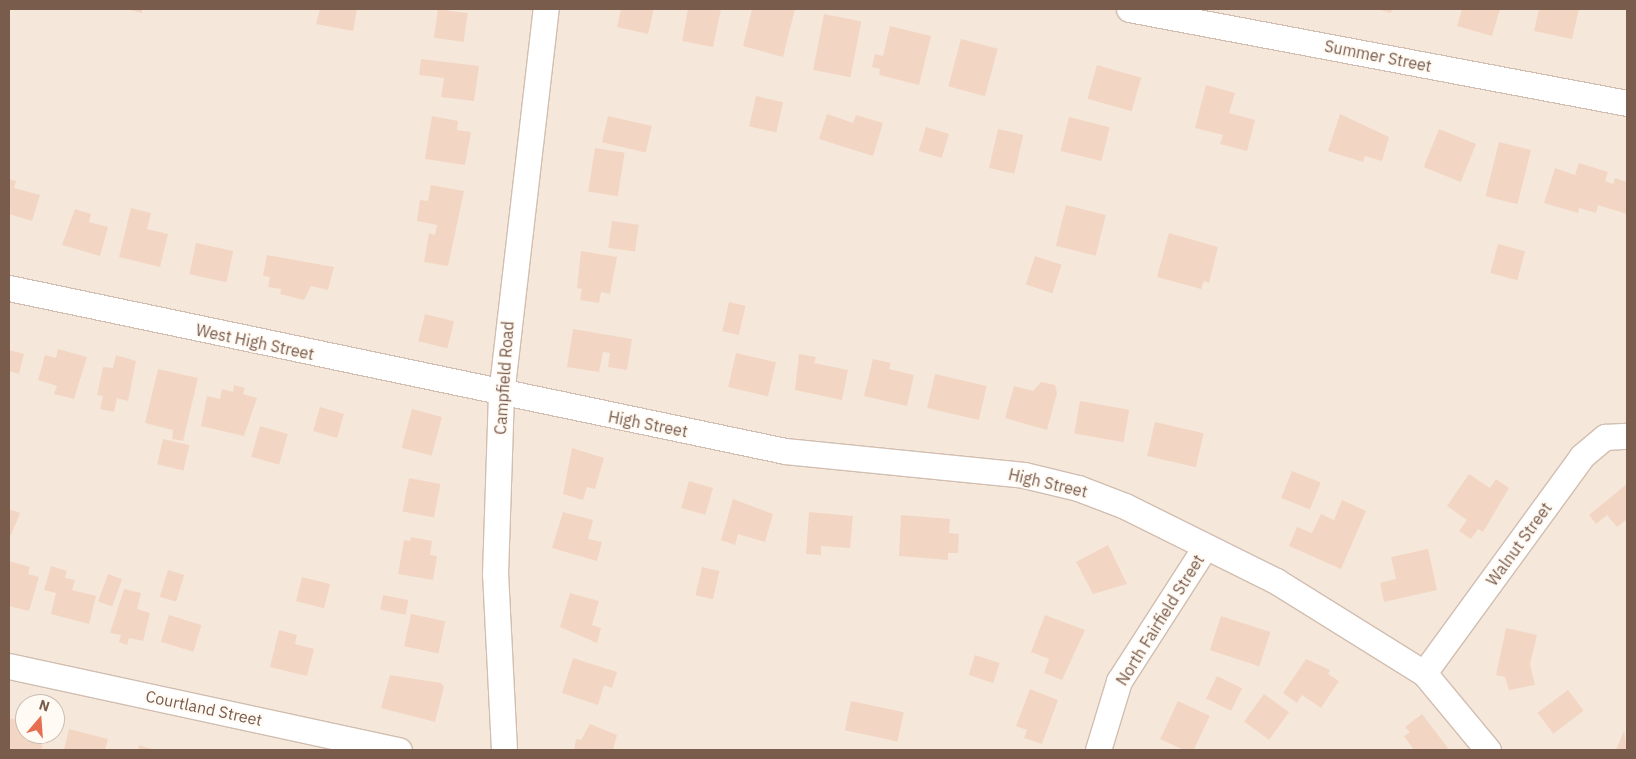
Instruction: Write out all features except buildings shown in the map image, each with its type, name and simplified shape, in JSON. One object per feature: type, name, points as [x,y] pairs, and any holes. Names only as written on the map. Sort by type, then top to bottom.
[{"type":"street","name":"Campfield Road","points":[[504,750],[496,574],[501,395],[546,9]]},
{"type":"street","name":"Summer Street","points":[[1129,9],[1627,103]]},
{"type":"street","name":"West High Street","points":[[9,288],[501,395]]},
{"type":"street","name":"High Street","points":[[501,395],[785,452],[1024,474],[1125,506],[1206,548],[1276,581],[1424,673],[1488,750]]},
{"type":"street","name":"Walnut Street","points":[[1424,673],[1582,456],[1605,436],[1627,436]]},
{"type":"street","name":"North Fairfield Street","points":[[1098,750],[1119,681],[1206,548]]},
{"type":"street","name":"Courtland Street","points":[[9,666],[399,750]]},
{"type":"shaded area","points":[[9,9],[1627,9],[1627,750],[9,750]]}]
